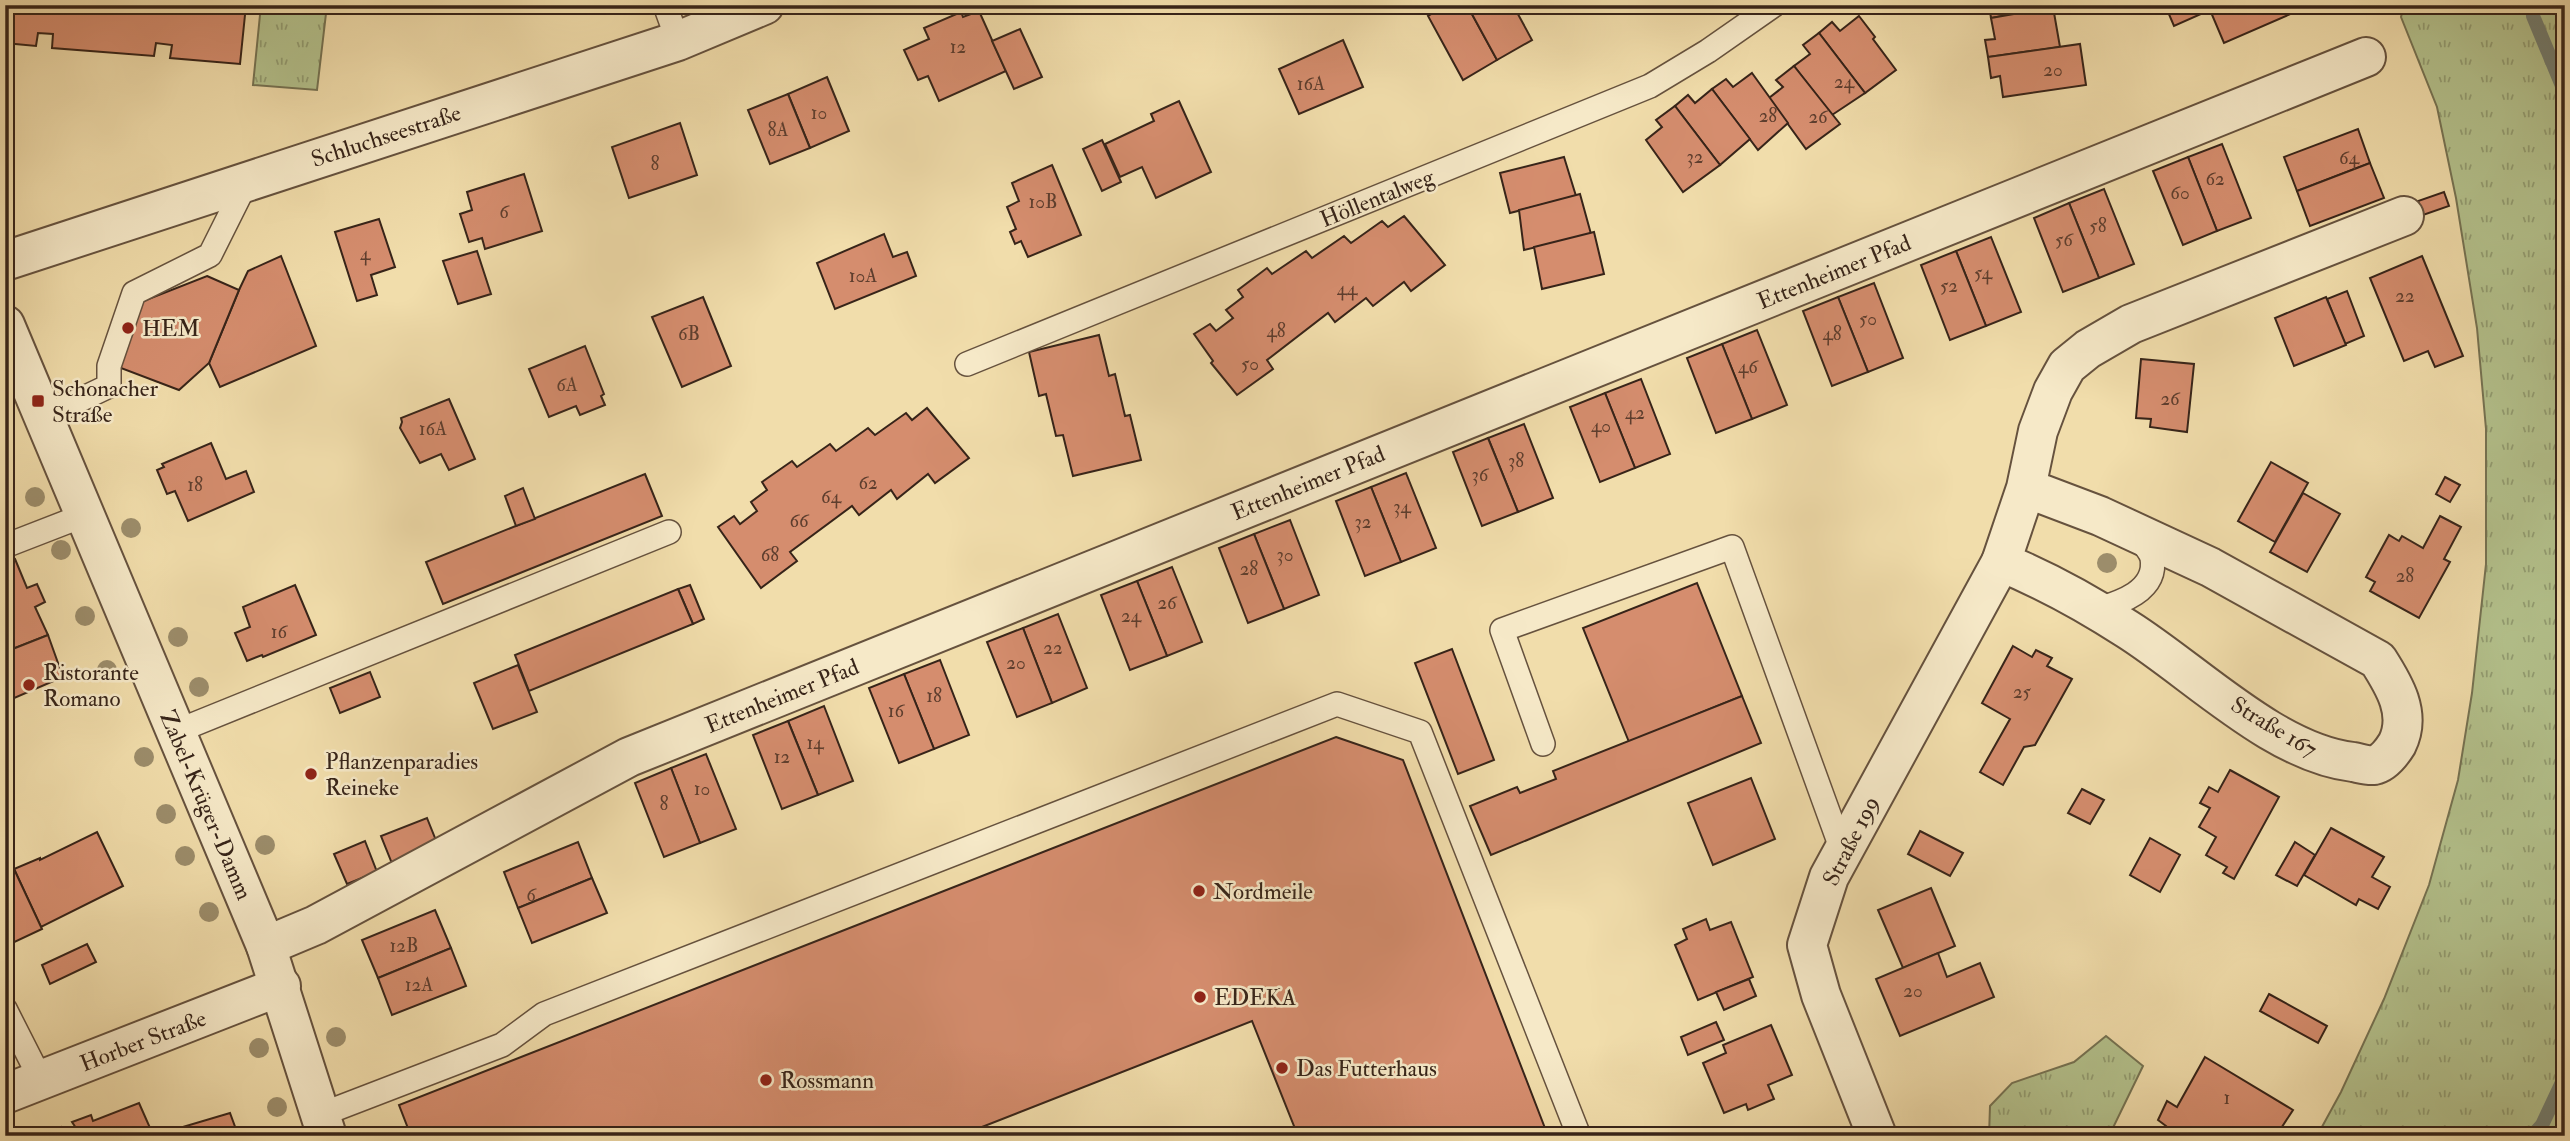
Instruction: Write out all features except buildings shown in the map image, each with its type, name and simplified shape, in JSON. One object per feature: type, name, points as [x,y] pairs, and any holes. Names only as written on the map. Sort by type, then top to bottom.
[{"type":"street","name":"Schluchseestraße","points":[[5,261],[678,41],[764,5]]},
{"type":"street","name":"Ettenheimer Pfad","points":[[265,946],[316,925],[629,757],[2366,57]]},
{"type":"street","points":[[2001,562],[2026,488],[2038,431],[2053,391],[2067,366],[2088,349],[2131,324],[2404,216]]},
{"type":"street","name":"Zabel-Krüger-Damm","points":[[5,325],[281,986],[324,1126]]},
{"type":"street","name":"Straße 167","points":[[2001,562],[2039,578],[2129,630],[2281,737],[2321,756],[2375,765],[2391,754],[2400,736],[2402,712],[2395,687],[2378,660],[2210,567],[2134,532],[2026,488]]},
{"type":"street","name":"Straße 199","points":[[1877,1136],[1821,995],[1807,945],[1829,877],[2001,562]]},
{"type":"street","name":"Horber Straße","points":[[5,1094],[281,986]]},
{"type":"lane","points":[[665,5],[678,41]]},
{"type":"lane","name":"Höllentalweg","points":[[967,364],[1650,86],[1708,51],[1774,5]]},
{"type":"lane","points":[[44,417],[108,386],[109,366],[134,293],[211,255],[247,181]]},
{"type":"lane","points":[[5,546],[85,515]]},
{"type":"lane","points":[[175,732],[669,531]]},
{"type":"lane","points":[[2096,610],[2137,594],[2146,581],[2152,568],[2152,555],[2134,532]]},
{"type":"lane","points":[[1543,744],[1502,630],[1732,547],[1843,853]]},
{"type":"lane","points":[[324,1126],[502,1045],[544,1014],[1337,704],[1420,733],[1579,1136]]},
{"type":"lane","points":[[5,1009],[41,1080]]},
{"type":"green space","points":[[261,5],[327,5],[317,90],[253,85]]},
{"type":"green space","points":[[2404,5],[2565,5],[2565,1136],[2317,1136],[2341,1092],[2384,999],[2429,885],[2458,780],[2472,693],[2486,564],[2486,429],[2477,328],[2456,198],[2437,107],[2401,17]]},
{"type":"green space","points":[[2106,1036],[2143,1066],[2109,1136],[1989,1136],[1990,1106],[2012,1083],[2074,1062]]},
{"type":"waterway","points":[[2533,16],[2565,93]]},
{"type":"waterway","points":[[2532,1136],[2542,1125],[2565,1076]]},
{"type":"place","name":"HEM","points":[[128,328]]},
{"type":"place","name":"Schonacher Straße","points":[[38,401]]},
{"type":"place","name":"Ristorante Romano","points":[[29,685]]},
{"type":"place","name":"Pflanzenparadies Reineke","points":[[311,774]]},
{"type":"place","name":"Nordmeile","points":[[1199,891]]},
{"type":"place","name":"EDEKA","points":[[1200,997]]},
{"type":"place","name":"Das Futterhaus","points":[[1282,1068]]},
{"type":"place","name":"Rossmann","points":[[766,1080]]}]
